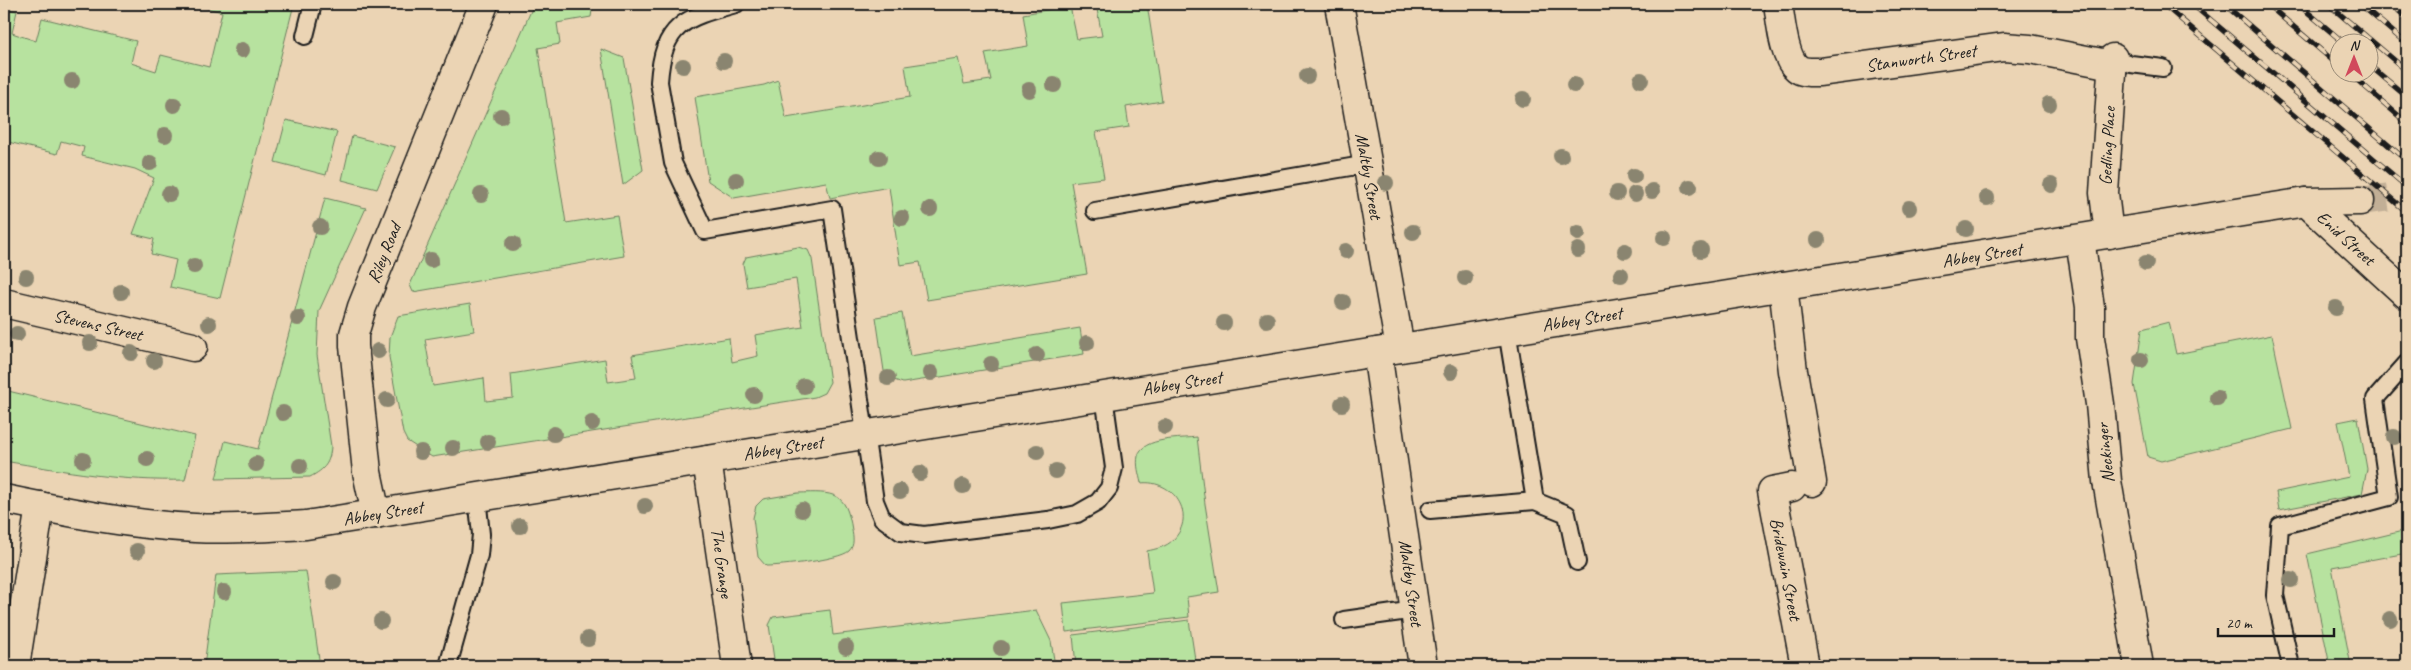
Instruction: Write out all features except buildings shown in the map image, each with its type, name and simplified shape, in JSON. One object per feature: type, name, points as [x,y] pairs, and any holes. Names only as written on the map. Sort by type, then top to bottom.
[{"type":"street","name":"Riley Road","points":[[376,514],[367,472],[354,334],[362,307],[484,4]]},
{"type":"street","name":"Maltby Street","points":[[1339,4],[1368,164],[1415,610],[1423,666]]},
{"type":"street","name":"Stanworth Street","points":[[1778,4],[1787,54],[1792,63],[1803,71],[1820,72],[2004,47],[2030,48],[2112,62]]},
{"type":"street","name":"Gedling Place","points":[[2109,234],[2104,192],[2112,62]]},
{"type":"street","name":"Abbey Street","points":[[4,499],[98,518],[204,528],[306,525],[2306,202],[2360,201]]},
{"type":"street","name":"Enid Street","points":[[2306,202],[2407,295]]},
{"type":"street","name":"Neckinger","points":[[2080,239],[2089,298],[2090,338],[2100,404],[2107,481],[2139,666]]},
{"type":"street","name":"Bridewain Street","points":[[1783,286],[1793,371],[1802,484],[1772,491],[1805,666]]},
{"type":"street","name":"Stevens Street","points":[[4,303],[193,348]]},
{"type":"street","name":"The Grange","points":[[707,460],[737,666]]},
{"type":"street","points":[[15,666],[40,506]]},
{"type":"lane","points":[[305,36],[313,4]]},
{"type":"lane","points":[[736,4],[693,16],[669,37],[660,69],[660,82],[673,163],[705,231],[832,209],[861,398],[864,434],[875,501],[882,518],[901,532],[924,535],[1048,520],[1077,514],[1098,502],[1109,488],[1114,468],[1104,396]]},
{"type":"lane","points":[[2112,62],[2163,68]]},
{"type":"lane","points":[[1095,211],[1368,164]]},
{"type":"lane","points":[[1506,331],[1535,501]]},
{"type":"lane","points":[[2291,666],[2276,595],[2280,526],[2390,497],[2375,399],[2407,363]]},
{"type":"lane","points":[[448,666],[479,555],[480,534],[477,497]]},
{"type":"lane","points":[[1430,510],[1535,501],[1567,514],[1577,562]]},
{"type":"lane","points":[[1344,620],[1415,610]]},
{"type":"green space","points":[[191,4],[294,4],[220,298],[170,287],[176,260],[151,254],[154,239],[133,234],[154,178],[135,169],[82,156],[84,147],[61,141],[57,154],[4,141],[4,8],[17,11],[12,33],[36,41],[42,18],[136,41],[131,63],[156,71],[161,55],[209,67],[222,12]]},
{"type":"green space","points":[[534,4],[593,4],[591,17],[557,23],[560,44],[538,48],[566,223],[617,215],[624,256],[413,292],[410,285]]},
{"type":"green space","points":[[1096,4],[1147,4],[1162,101],[1126,107],[1129,127],[1096,132],[1104,178],[1071,182],[1087,274],[927,300],[920,262],[900,265],[889,187],[830,198],[826,182],[734,198],[708,181],[695,97],[764,85],[778,80],[786,118],[910,97],[905,66],[958,58],[964,84],[991,80],[985,53],[1028,46],[1023,14],[1070,6],[1077,39],[1102,36]]},
{"type":"green space","points":[[601,49],[624,58],[643,170],[623,185]]},
{"type":"green space","points":[[286,120],[337,132],[326,175],[275,162]]},
{"type":"green space","points":[[352,136],[395,147],[377,189],[342,180]]},
{"type":"green space","points":[[325,198],[366,208],[319,311],[317,355],[331,446],[328,461],[323,468],[310,477],[216,479],[225,441],[258,449]]},
{"type":"green space","points":[[798,247],[808,250],[812,259],[830,382],[824,393],[815,397],[432,457],[407,441],[403,433],[389,357],[390,337],[398,316],[470,304],[474,331],[425,339],[433,386],[484,378],[486,401],[513,398],[511,374],[605,359],[608,382],[636,378],[632,355],[729,338],[732,362],[758,356],[755,335],[803,327],[796,279],[747,287],[743,264],[746,257]]},
{"type":"green space","points":[[902,313],[910,356],[1080,328],[1084,354],[903,383],[888,378],[884,371],[876,317]]},
{"type":"green space","points":[[2169,322],[2176,354],[2272,335],[2292,429],[2161,461],[2148,457],[2134,384],[2142,329]]},
{"type":"green space","points":[[4,390],[195,436],[185,480],[117,478],[4,461]]},
{"type":"green space","points":[[2358,418],[2367,469],[2362,494],[2279,510],[2276,492],[2349,477],[2338,422]]},
{"type":"green space","points":[[1197,437],[1219,592],[1187,597],[1189,617],[1066,632],[1063,603],[1153,593],[1147,551],[1164,546],[1173,540],[1180,530],[1183,520],[1182,510],[1172,493],[1163,487],[1153,483],[1141,483],[1138,456],[1141,450],[1154,442]]},
{"type":"green space","points":[[798,493],[829,494],[842,501],[849,517],[853,544],[849,551],[834,557],[796,564],[766,566],[758,557],[753,518],[756,506],[763,499]]},
{"type":"green space","points":[[2407,530],[2407,553],[2332,567],[2351,666],[2330,666],[2307,554]]},
{"type":"green space","points":[[306,571],[320,666],[204,666],[216,575]]},
{"type":"green space","points":[[830,610],[833,635],[1036,610],[1051,641],[1055,666],[775,666],[769,625],[773,617]]},
{"type":"green space","points":[[1189,620],[1196,666],[1076,666],[1073,635]]},
{"type":"tunnel","points":[[2360,201],[2407,195]]},
{"type":"railway","points":[[2163,4],[2407,212]]},
{"type":"railway","points":[[2192,4],[2407,187]]},
{"type":"railway","points":[[2224,4],[2407,161]]},
{"type":"railway","points":[[2267,4],[2328,56]]},
{"type":"railway","points":[[2298,4],[2331,32]]},
{"type":"railway","points":[[2328,4],[2407,71]]},
{"type":"railway","points":[[2360,4],[2407,44]]},
{"type":"railway","points":[[2391,4],[2407,18]]},
{"type":"railway","points":[[2378,72],[2407,97]]},
{"type":"railway","points":[[2360,82],[2407,123]]}]
